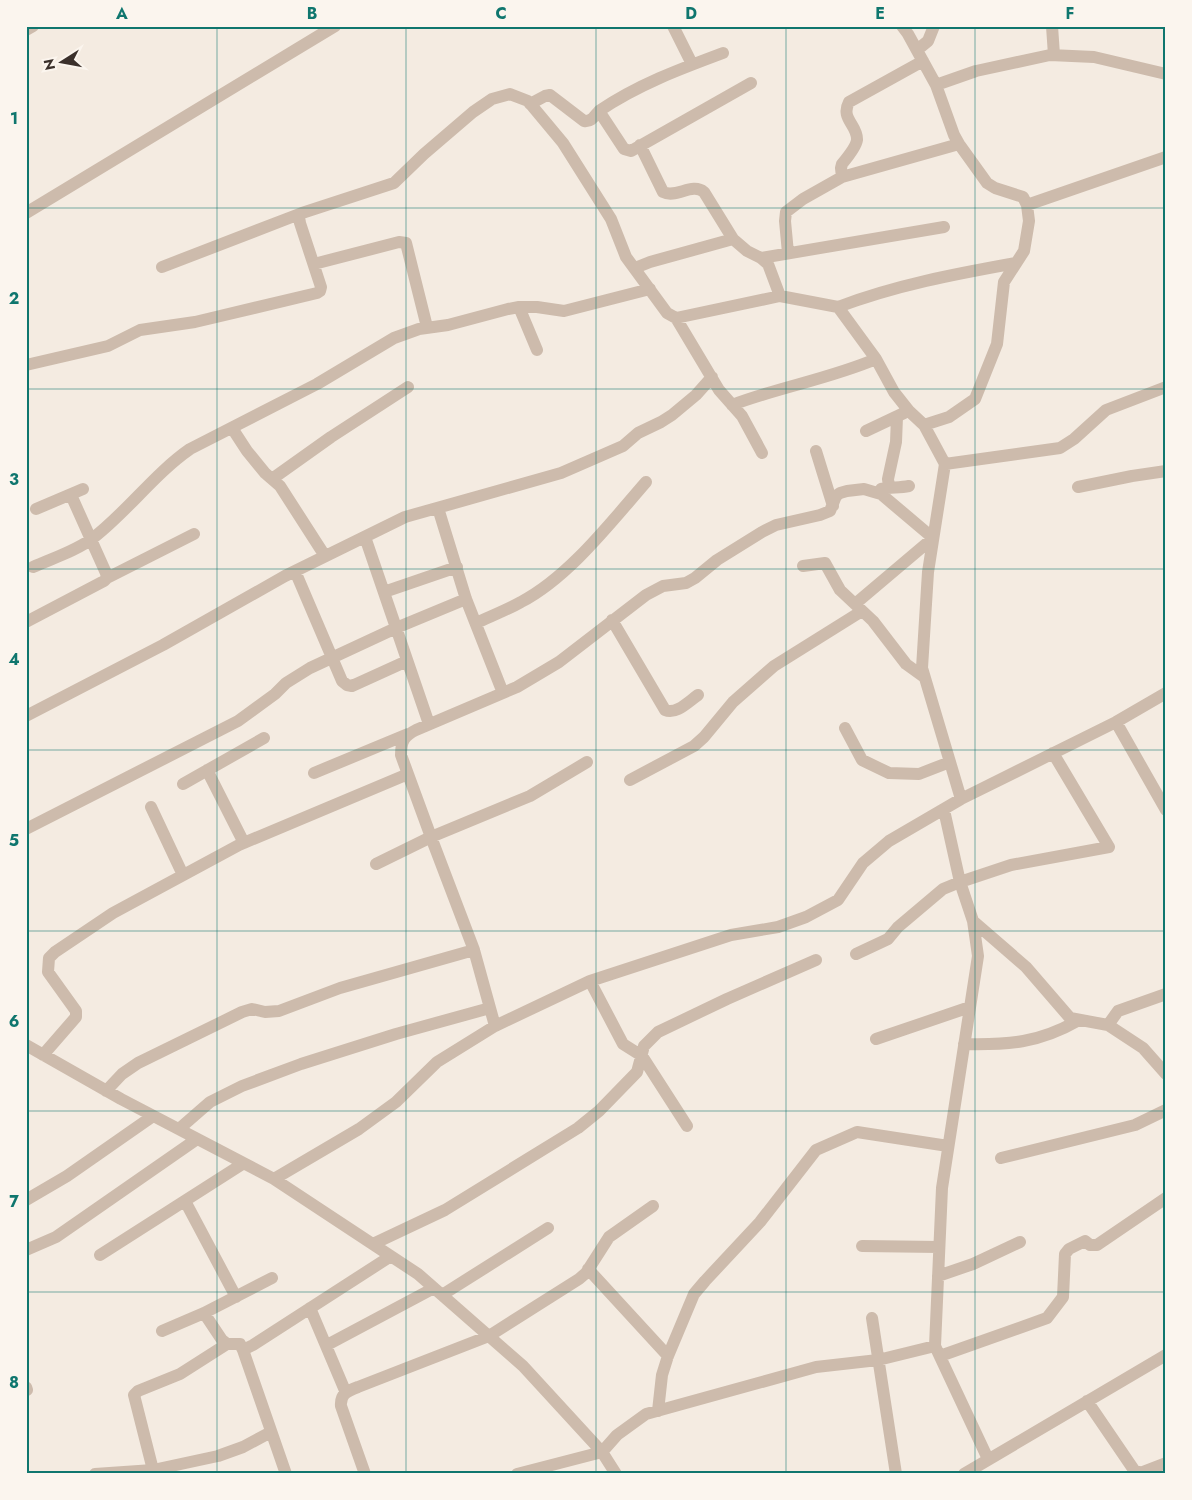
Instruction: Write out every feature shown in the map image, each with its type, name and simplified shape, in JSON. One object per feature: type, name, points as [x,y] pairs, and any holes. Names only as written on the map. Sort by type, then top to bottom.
[{"type":"street","points":[[26,30],[33,26]]},
{"type":"street","points":[[26,213],[335,26]]},
{"type":"street","points":[[673,26],[692,64]]},
{"type":"street","points":[[902,26],[936,85],[954,136],[959,144],[987,183],[995,188],[1023,197],[1027,205],[1030,221],[1024,251],[1004,282],[997,344],[975,399],[949,417],[924,425]]},
{"type":"street","points":[[842,177],[842,164],[856,142],[857,137],[846,112],[849,102],[920,56],[934,26]]},
{"type":"street","points":[[1052,26],[1054,55]]},
{"type":"street","points":[[530,104],[550,95],[584,121],[588,121],[642,86],[692,64],[723,53]]},
{"type":"street","points":[[936,85],[976,71],[1054,55],[1094,57],[1166,74]]},
{"type":"street","points":[[600,112],[624,149],[631,151],[751,83]]},
{"type":"street","points":[[162,267],[302,213],[394,183],[424,154],[473,112],[492,99],[510,94],[528,101],[563,143],[611,219],[626,257],[667,313],[676,318],[719,390],[742,416],[762,453]]},
{"type":"street","points":[[788,253],[786,212],[803,199],[842,177],[959,144]]},
{"type":"street","points":[[640,145],[663,192],[671,194],[700,189],[704,192],[733,239],[768,264],[780,296]]},
{"type":"street","points":[[1027,205],[1166,157]]},
{"type":"street","points":[[26,365],[108,346],[140,330],[195,322],[317,293],[321,287],[300,223],[299,217],[302,213]]},
{"type":"street","points":[[761,258],[944,227]]},
{"type":"street","points":[[635,268],[733,239]]},
{"type":"street","points":[[314,264],[399,242],[406,243],[427,327]]},
{"type":"street","points":[[676,318],[780,296],[838,307],[863,297],[924,280],[1016,263]]},
{"type":"street","points":[[33,566],[91,539],[172,462],[190,449],[317,384],[394,338],[427,327],[448,325],[508,309],[536,307],[564,311],[650,289]]},
{"type":"street","points":[[519,307],[536,350]]},
{"type":"street","points":[[838,307],[876,359],[894,392],[903,414],[888,479],[889,487]]},
{"type":"street","points":[[732,405],[762,394],[851,370],[876,359]]},
{"type":"street","points":[[26,716],[163,645],[296,571],[405,518],[561,473],[623,446],[638,433],[672,415],[696,396],[712,378]]},
{"type":"street","points":[[272,479],[408,387]]},
{"type":"street","points":[[945,464],[1060,448],[1074,439],[1106,410],[1166,387]]},
{"type":"street","points":[[903,414],[924,425],[945,464],[928,572],[922,668],[961,799]]},
{"type":"street","points":[[866,430],[903,414]]},
{"type":"street","points":[[232,428],[247,451],[265,473],[280,486],[325,556]]},
{"type":"street","points":[[816,451],[833,506]]},
{"type":"street","points":[[1078,487],[1166,471]]},
{"type":"street","points":[[476,623],[522,602],[566,569],[605,530],[646,482]]},
{"type":"street","points":[[874,492],[889,487],[909,486]]},
{"type":"street","points":[[36,509],[83,489]]},
{"type":"street","points":[[314,773],[517,687],[559,662],[646,595],[663,586],[686,583],[717,560],[776,525],[830,512],[836,496],[847,490],[864,490],[881,494],[933,538]]},
{"type":"street","points":[[71,495],[107,578]]},
{"type":"street","points":[[438,508],[466,600],[503,693]]},
{"type":"street","points":[[26,622],[194,534]]},
{"type":"street","points":[[365,537],[429,724]]},
{"type":"street","points":[[630,780],[694,746],[704,737],[733,702],[774,666],[858,607],[933,538]]},
{"type":"street","points":[[803,566],[825,563],[840,590],[873,622],[906,664],[924,677]]},
{"type":"street","points":[[384,592],[457,566]]},
{"type":"street","points":[[296,571],[342,681],[352,686],[407,661]]},
{"type":"street","points":[[26,829],[238,721],[275,694],[286,682],[310,668],[396,628],[466,600]]},
{"type":"street","points":[[612,620],[665,710],[670,712],[676,710],[698,695]]},
{"type":"street","points":[[274,1179],[359,1129],[396,1102],[437,1062],[495,1026],[590,981],[731,935],[778,927],[806,917],[838,900],[863,863],[876,850],[889,841],[961,799],[1116,722],[1166,693]]},
{"type":"street","points":[[1116,722],[1161,789],[1166,810]]},
{"type":"street","points":[[845,728],[862,760],[889,773],[919,774],[950,762]]},
{"type":"street","points":[[408,734],[403,739],[401,755],[474,950],[495,1026]]},
{"type":"street","points":[[183,784],[264,738]]},
{"type":"street","points":[[856,954],[888,939],[898,927],[943,888],[1011,865],[1109,847],[1053,753]]},
{"type":"street","points":[[376,864],[431,837],[530,796],[587,762]]},
{"type":"street","points":[[207,770],[244,843]]},
{"type":"street","points":[[44,1055],[76,1017],[76,1011],[48,972],[49,958],[113,913],[244,843],[408,774]]},
{"type":"street","points":[[151,807],[184,875]]},
{"type":"street","points":[[944,810],[960,882],[973,921],[978,956],[942,1188],[937,1351],[988,1459]]},
{"type":"street","points":[[973,921],[1026,967],[1070,1018],[1108,1025],[1143,1048],[1166,1074]]},
{"type":"street","points":[[106,1091],[122,1074],[138,1062],[242,1012],[252,1009],[265,1012],[279,1011],[340,988],[474,950]]},
{"type":"street","points":[[373,1244],[445,1210],[578,1128],[599,1112],[637,1072],[644,1046],[658,1032],[816,960]]},
{"type":"street","points":[[590,981],[623,1044],[642,1056],[687,1126]]},
{"type":"street","points":[[1108,1025],[1118,1011],[1166,994]]},
{"type":"street","points":[[876,1039],[970,1007]]},
{"type":"street","points":[[179,1130],[210,1102],[242,1086],[302,1064],[396,1034],[490,1008]]},
{"type":"street","points":[[964,1044],[999,1045],[1025,1042],[1060,1031],[1079,1020]]},
{"type":"street","points":[[26,1046],[106,1091],[274,1179],[418,1274],[523,1366],[602,1452],[616,1474]]},
{"type":"street","points":[[1001,1158],[1136,1125],[1166,1110]]},
{"type":"street","points":[[26,1200],[67,1176],[153,1116]]},
{"type":"street","points":[[658,1411],[661,1381],[668,1356],[694,1294],[760,1222],[816,1150],[856,1132],[948,1146]]},
{"type":"street","points":[[26,1250],[56,1237],[197,1139]]},
{"type":"street","points":[[100,1255],[244,1164]]},
{"type":"street","points":[[517,1474],[602,1452],[617,1435],[646,1414],[816,1367],[937,1351],[1047,1318],[1063,1297],[1064,1254],[1069,1249],[1085,1241],[1090,1245],[1097,1245],[1166,1198]]},
{"type":"street","points":[[185,1201],[236,1297]]},
{"type":"street","points":[[365,1474],[341,1406],[340,1399],[346,1393],[490,1336],[579,1279],[588,1269],[608,1237],[653,1206]]},
{"type":"street","points":[[327,1345],[438,1292],[548,1228]]},
{"type":"street","points":[[938,1276],[973,1264],[1020,1242]]},
{"type":"street","points":[[862,1246],[939,1247]]},
{"type":"street","points":[[243,1350],[391,1256]]},
{"type":"street","points":[[588,1269],[668,1356]]},
{"type":"street","points":[[162,1331],[204,1313],[272,1278]]},
{"type":"street","points":[[310,1308],[346,1393]]},
{"type":"street","points":[[204,1313],[222,1340],[227,1344]]},
{"type":"street","points":[[872,1318],[896,1474]]},
{"type":"street","points":[[153,1470],[134,1395],[138,1391],[180,1374],[227,1344],[240,1344],[286,1474]]},
{"type":"street","points":[[964,1474],[1166,1355]]},
{"type":"street","points":[[1087,1401],[1134,1470],[1140,1473],[1165,1466]]},
{"type":"street","points":[[95,1474],[153,1470],[218,1456],[243,1447],[271,1432]]}]
